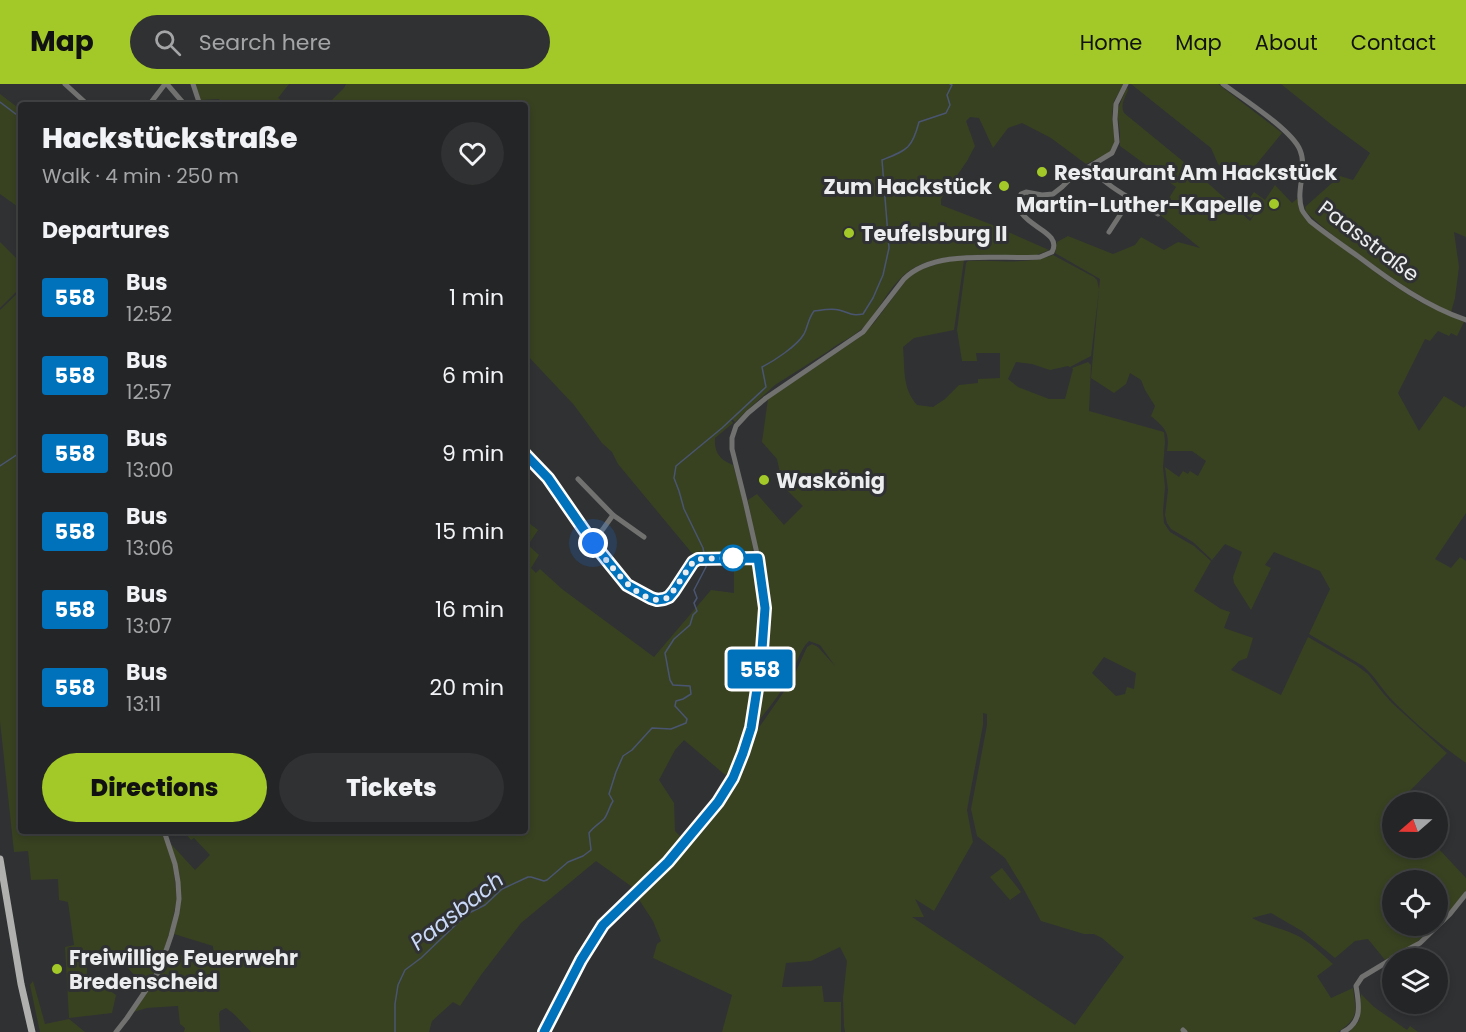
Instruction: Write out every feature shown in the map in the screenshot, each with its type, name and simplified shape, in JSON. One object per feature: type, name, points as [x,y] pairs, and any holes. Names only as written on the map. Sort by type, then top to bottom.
[{"type":"main road","points":[[0,860],[19,973],[32,1032]]},
{"type":"street","points":[[151,102],[166,84],[182,102]]},
{"type":"street","points":[[193,84],[199,102]]},
{"type":"street","points":[[544,1032],[581,960],[603,925],[668,862],[718,802],[733,778],[743,753],[751,728],[761,663],[765,608],[758,558],[732,449],[733,434],[741,420],[781,386],[863,332],[904,279],[921,267],[936,261],[953,259],[1027,258],[1040,257],[1052,252],[1053,242],[1048,234],[1022,213],[1018,204],[1021,194],[1026,192],[1042,195],[1053,194],[1072,177],[1109,156],[1117,142],[1116,104],[1126,84]]},
{"type":"street","name":"Paasstraße","points":[[1223,84],[1285,130],[1294,140],[1302,158],[1300,203],[1304,214],[1310,221],[1403,289],[1431,305],[1466,320]]},
{"type":"street","points":[[67,85],[85,102]]},
{"type":"street","points":[[1091,166],[1094,173],[1102,180],[1158,214]]},
{"type":"street","points":[[1109,232],[1131,198]]},
{"type":"street","points":[[528,456],[553,484],[593,543],[627,585],[651,598],[657,600],[669,597],[693,562],[705,558],[758,558]]},
{"type":"street","points":[[578,479],[613,515],[644,537]]},
{"type":"street","points":[[593,543],[613,515]]},
{"type":"street","points":[[116,1032],[159,971],[177,913],[178,882],[175,864],[165,834]]},
{"type":"street","points":[[1411,948],[1420,943],[1450,914],[1466,894]]},
{"type":"street","points":[[1343,1032],[1357,1021],[1356,986],[1362,977],[1382,965]]},
{"type":"green space","points":[[195,84],[289,84],[278,98],[284,102],[201,100]]},
{"type":"green space","points":[[346,84],[1124,84],[1114,101],[1112,114],[1115,142],[1109,153],[1086,164],[1051,138],[1022,123],[1008,128],[993,148],[979,118],[970,117],[966,121],[975,146],[941,199],[941,205],[1049,250],[1037,255],[949,257],[916,266],[898,281],[861,330],[775,385],[735,422],[731,420],[733,423],[715,438],[716,448],[721,458],[733,465],[744,505],[753,548],[752,554],[749,557],[696,558],[618,464],[612,452],[602,443],[574,405],[528,356],[528,102],[330,102]]},
{"type":"green space","points":[[1131,84],[1218,84],[1282,133],[1241,183],[1218,164],[1211,148]]},
{"type":"green space","points":[[1281,84],[1466,84],[1466,237],[1454,232],[1459,267],[1451,312],[1417,294],[1385,273],[1334,236],[1306,212],[1305,207],[1340,176],[1353,180],[1370,153]]},
{"type":"green space","points":[[1127,87],[1123,104],[1124,113],[1190,167],[1250,221],[1261,205],[1251,218],[1240,211],[1254,192],[1265,200],[1275,185],[1292,203],[1298,198],[1299,206],[1321,232],[1390,283],[1420,302],[1464,322],[1457,336],[1451,333],[1449,336],[1438,331],[1430,341],[1425,339],[1398,393],[1419,431],[1444,396],[1464,408],[1466,405],[1466,513],[1435,559],[1451,568],[1460,557],[1466,561],[1466,763],[1411,718],[1363,666],[1309,634],[1330,589],[1320,571],[1274,552],[1265,565],[1271,568],[1251,610],[1234,583],[1233,577],[1242,552],[1225,544],[1212,560],[1193,542],[1171,529],[1165,515],[1168,490],[1165,467],[1179,477],[1183,471],[1188,474],[1190,471],[1198,476],[1206,461],[1192,451],[1167,451],[1167,435],[1163,427],[1151,416],[1155,406],[1141,380],[1130,373],[1126,384],[1114,393],[1091,378],[1099,290],[1091,356],[1070,367],[1050,370],[1016,362],[1008,379],[1018,387],[1049,399],[1065,399],[1072,368],[1088,362],[1091,365],[1089,411],[1164,432],[1164,523],[1170,532],[1194,546],[1211,561],[1194,591],[1221,609],[1230,612],[1224,628],[1253,638],[1247,658],[1239,661],[1231,670],[1281,695],[1308,637],[1368,674],[1392,703],[1447,753],[1409,792],[1382,792],[1382,858],[1447,858],[1466,878],[1466,891],[1448,913],[1448,870],[1382,870],[1382,936],[1424,936],[1409,948],[1382,948],[1382,956],[1368,939],[1355,941],[1335,958],[1302,931],[1271,913],[1252,918],[1301,938],[1333,964],[1317,976],[1331,998],[1353,988],[1355,1013],[1350,1022],[1338,1032],[845,1032],[843,998],[847,961],[840,947],[811,961],[786,963],[782,987],[822,986],[824,1002],[841,1002],[841,1032],[722,1032],[732,995],[653,958],[657,944],[661,941],[653,921],[636,895],[662,871],[730,787],[751,739],[792,680],[807,647],[812,644],[818,647],[835,666],[820,645],[809,641],[785,685],[754,727],[762,682],[769,610],[748,500],[757,494],[784,525],[803,506],[783,486],[777,459],[762,442],[768,399],[860,337],[874,323],[907,279],[917,271],[943,262],[964,260],[954,330],[914,338],[903,347],[905,378],[912,399],[917,405],[933,407],[959,385],[978,383],[978,379],[1000,378],[1000,353],[976,353],[977,361],[962,361],[957,330],[968,261],[1022,261],[1053,255],[1094,277],[1099,289],[1100,279],[1055,253],[1057,242],[1068,236],[1113,254],[1135,245],[1141,237],[1164,250],[1178,242],[1200,248],[1159,214],[1176,187],[1120,146],[1117,111]],"holes":[[[1104,657],[1136,673],[1134,689],[1127,687],[1125,694],[1116,696],[1092,673]],[[983,713],[987,714],[987,725],[971,809],[977,836],[1005,858],[1041,921],[1084,934],[1094,934],[1124,957],[1075,1025],[912,917],[924,917],[915,899],[934,911],[973,842],[967,810],[983,725]]]},
{"type":"green space","points":[[0,94],[18,108],[18,207],[0,194]]},
{"type":"green space","points":[[0,242],[18,260],[18,290],[0,308]]},
{"type":"green space","points":[[18,293],[18,834],[163,834],[173,864],[177,899],[171,927],[159,966],[145,989],[140,993],[136,977],[127,967],[100,949],[98,955],[88,962],[87,975],[116,995],[112,1013],[69,1018],[65,947],[74,945],[68,902],[59,900],[58,879],[31,880],[28,851],[14,852],[0,721],[0,310]]},
{"type":"green space","points":[[528,522],[538,530],[528,545]]},
{"type":"green space","points":[[528,545],[539,555],[531,568],[536,573],[540,569],[562,589],[654,657],[711,590],[734,593],[734,560],[756,560],[763,609],[756,681],[744,746],[730,779],[684,740],[675,750],[659,780],[674,803],[675,831],[684,840],[635,889],[596,861],[521,923],[460,1006],[453,1002],[432,1021],[429,1032],[251,1032],[226,1008],[219,1014],[220,1032],[184,1032],[185,1028],[180,1024],[178,1006],[147,1008],[133,1012],[168,951],[215,967],[213,946],[174,934],[181,899],[170,843],[195,870],[210,855],[194,838],[191,840],[186,834],[528,834]]},
{"type":"green space","points":[[1002,868],[1021,892],[1010,900],[990,877]]},
{"type":"green space","points":[[33,981],[45,1024],[69,1019],[85,1032],[40,1032],[30,985]]},
{"type":"green space","points":[[1361,994],[1382,1014],[1407,1030],[1410,1026],[1418,1032],[1349,1032],[1359,1021]]},
{"type":"waterway","name":"Paasbach","points":[[705,558],[703,548],[684,509],[674,478],[676,466],[766,387],[762,367],[785,353],[801,339],[814,311],[833,309],[863,314],[883,275],[889,248],[882,160],[903,151],[911,143],[919,122],[946,113],[950,105],[947,95],[952,85],[950,84]]},
{"type":"waterway","points":[[0,102],[18,116]]},
{"type":"waterway","points":[[0,466],[18,454]]},
{"type":"waterway","name":"Paasbach","points":[[395,1032],[398,985],[405,970],[421,958],[467,914],[485,905],[502,889],[528,877],[547,880],[568,862],[591,850],[589,833],[604,819],[613,801],[609,794],[623,756],[632,750],[652,728],[671,729],[686,723],[687,719],[675,706],[676,701],[691,694],[690,686],[673,685],[665,653],[674,639],[690,625],[697,611],[694,603],[697,598],[694,590],[706,567],[706,562]]},
{"type":"bus line","name":"558","points":[[528,457],[548,478],[593,543],[627,585],[651,598],[661,600],[669,597],[693,562],[698,559],[758,558],[765,608],[756,705],[748,740],[728,788],[668,862],[603,925],[581,960],[544,1032]]},
{"type":"place","name":"Restaurant Am Hackstück","points":[[1042,172]]},
{"type":"place","name":"Zum Hackstück","points":[[1004,186]]},
{"type":"place","name":"Martin-Luther-Kapelle","points":[[1274,204]]},
{"type":"place","name":"Teufelsburg II","points":[[849,233]]},
{"type":"place","name":"Waskönig","points":[[764,480]]},
{"type":"place","name":"Freiwillige Feuerwehr Bredenscheid","points":[[57,969]]},
{"type":"route","points":[[593,543],[627,585],[657,600],[669,597],[693,562],[698,559],[733,558]]}]
